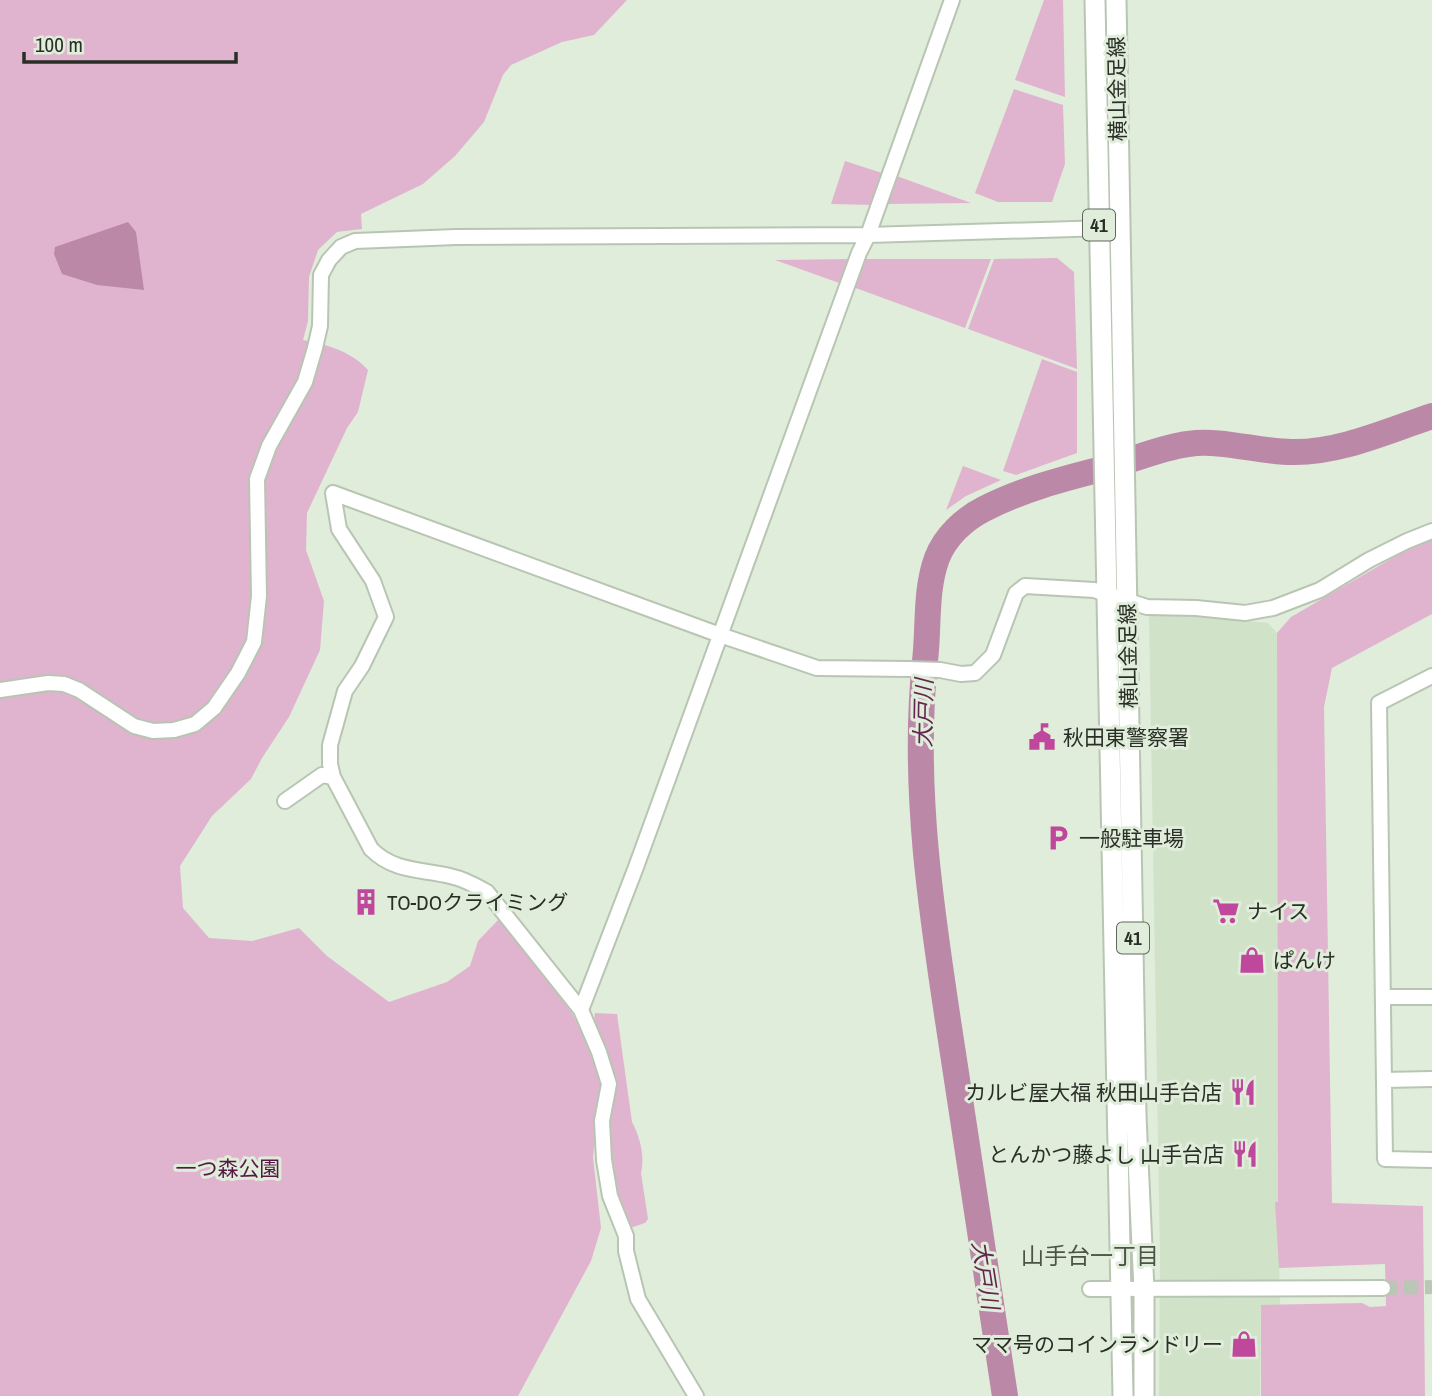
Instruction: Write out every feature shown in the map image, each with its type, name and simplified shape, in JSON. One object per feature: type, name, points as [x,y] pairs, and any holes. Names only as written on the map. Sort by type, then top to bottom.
[{"type":"main road","name":"横山金足線","points":[[1095,0],[1099,228],[1115,481],[1123,1396]]},
{"type":"main road","name":"横山金足線","points":[[1114,448],[1119,228],[1116,0]]},
{"type":"main road","name":"横山金足線","points":[[1117,598],[1144,1290],[1144,1396]]},
{"type":"street","points":[[581,1010],[854,265],[868,235],[952,0]]},
{"type":"street","points":[[0,690],[48,683],[64,684],[79,690],[134,726],[153,731],[174,730],[195,724],[214,708],[238,673],[254,642],[259,596],[257,479],[269,446],[304,382],[320,326],[321,275],[329,260],[341,247],[355,241],[456,237],[868,235],[1119,228]]},
{"type":"street","points":[[696,1396],[638,1299],[626,1251],[626,1236],[610,1196],[604,1160],[602,1121],[608,1084],[602,1060],[581,1010],[486,892],[470,882],[396,866],[381,858],[372,849],[333,777],[330,745],[345,691],[362,666],[386,617],[373,581],[339,529],[333,493],[817,668],[940,670],[961,674],[975,673],[993,655],[1016,593],[1025,586],[1094,590],[1147,607],[1245,613],[1273,608],[1320,590],[1398,545],[1432,531]]},
{"type":"street","points":[[1432,676],[1379,703],[1385,1159],[1432,1160]]},
{"type":"street","points":[[285,801],[322,775],[333,777]]},
{"type":"street","points":[[1384,997],[1432,997]]},
{"type":"street","points":[[1384,1080],[1432,1079]]},
{"type":"street","points":[[1090,1289],[1383,1287]]},
{"type":"shaded area","points":[[128,222],[136,232],[144,290],[97,285],[62,274],[54,254],[55,247]]},
{"type":"shaded area","points":[[1177,614],[1268,623],[1277,633],[1280,1305],[1261,1305],[1260,1396],[1159,1396],[1160,1257],[1149,615]]},
{"type":"green space","name":"一つ森公園","points":[[0,0],[627,0],[594,35],[562,42],[511,65],[503,75],[484,122],[455,156],[423,184],[361,214],[362,229],[337,232],[318,250],[309,277],[308,321],[303,340],[338,350],[354,358],[368,370],[358,412],[347,428],[307,513],[306,550],[324,601],[320,650],[289,717],[251,779],[212,816],[180,866],[183,908],[209,938],[252,941],[299,928],[327,956],[389,1002],[447,982],[470,966],[478,941],[499,919],[572,1013],[601,1080],[593,1157],[601,1228],[591,1261],[518,1396],[0,1396]]},
{"type":"green space","points":[[1044,0],[1063,0],[1065,97],[1015,80]]},
{"type":"green space","points":[[1014,89],[1063,105],[1065,164],[1052,202],[998,202],[975,193]]},
{"type":"green space","points":[[845,161],[882,173],[872,205],[831,204]]},
{"type":"green space","points":[[894,175],[971,203],[885,204]]},
{"type":"green space","points":[[1057,258],[1074,272],[1077,369],[968,329],[994,259]]},
{"type":"green space","points":[[851,259],[842,284],[775,260]]},
{"type":"green space","points":[[864,259],[991,259],[965,328],[853,287]]},
{"type":"green space","points":[[1042,359],[1077,372],[1077,453],[1016,475],[1003,471]]},
{"type":"green space","points":[[963,466],[1001,480],[966,496],[946,510]]},
{"type":"green space","points":[[1432,539],[1432,614],[1332,668],[1324,707],[1332,1203],[1423,1206],[1425,1396],[1261,1396],[1261,1305],[1362,1303],[1370,1307],[1386,1306],[1385,1264],[1279,1268],[1275,1202],[1278,1202],[1277,633],[1291,617],[1420,542]]},
{"type":"green space","points":[[595,1013],[617,1014],[632,1122],[641,1147],[641,1173],[648,1219],[645,1223],[630,1228],[626,1226],[608,1158],[612,1073],[609,1058],[595,1025]]},
{"type":"waterway","name":"大戸川","points":[[1005,1396],[939,961],[927,861],[921,711],[929,596],[937,558],[945,543],[962,523],[998,502],[1166,448],[1214,443],[1292,452],[1327,449],[1363,440],[1432,416]]},
{"type":"tunnel","points":[[1383,1288],[1432,1287]]},
{"type":"place","name":"秋田東警察署","points":[[1042,737]]},
{"type":"place","name":"一般駐車場","points":[[1058,838]]},
{"type":"place","name":"TO-DOクライミング","points":[[366,902]]},
{"type":"place","name":"ナイス","points":[[1226,911]]},
{"type":"place","name":"ぱんけ","points":[[1252,960]]},
{"type":"place","name":"カルビ屋大福 秋田山手台店","points":[[1243,1092]]},
{"type":"place","name":"とんかつ藤よし 山手台店","points":[[1245,1154]]},
{"type":"place","name":"ママ号のコインランドリー","points":[[1244,1344]]},
{"type":"district","name":"山手台一丁目","points":[[1090,1255]]}]
